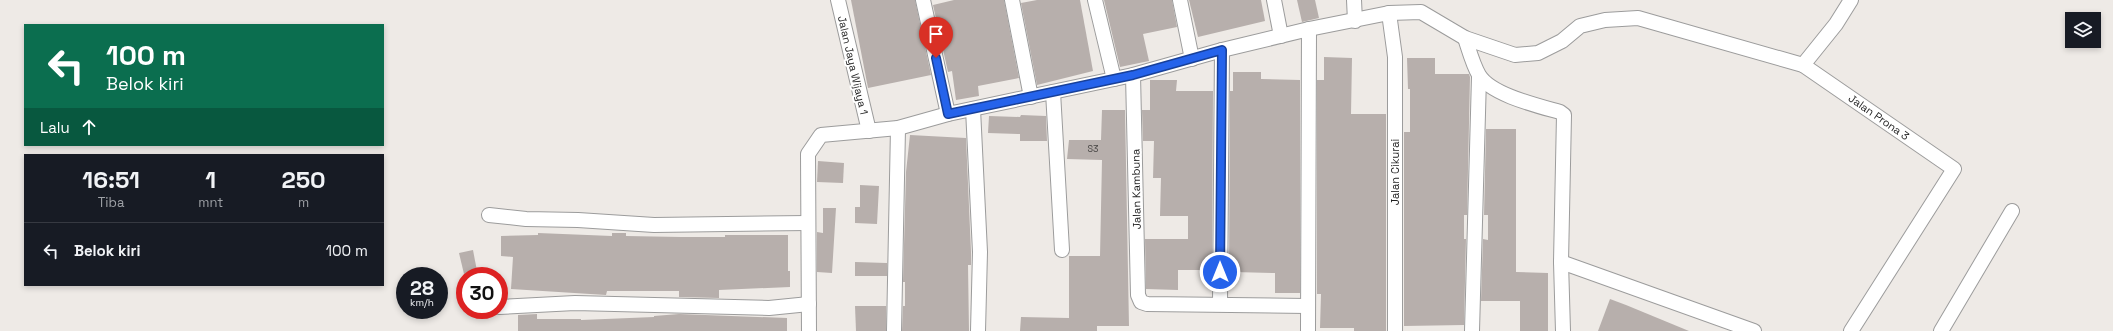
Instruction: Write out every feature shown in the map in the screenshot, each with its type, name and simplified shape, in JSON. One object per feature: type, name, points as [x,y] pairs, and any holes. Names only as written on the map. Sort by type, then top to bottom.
[{"type":"street","name":"Jalan Jaya Wijaya 1","points":[[838,0],[869,130]]},
{"type":"street","points":[[923,0],[948,114]]},
{"type":"street","points":[[1012,0],[1032,97]]},
{"type":"street","points":[[1095,0],[1114,79]]},
{"type":"street","points":[[1180,0],[1192,59]]},
{"type":"street","points":[[1274,0],[1281,36]]},
{"type":"street","points":[[1354,0],[1355,21]]},
{"type":"street","points":[[1803,65],[1836,24],[1851,0]]},
{"type":"street","name":"Jalan Prona 3","points":[[809,331],[808,154],[821,135],[898,128],[948,114],[1133,75],[1222,50],[1309,29],[1389,13],[1421,12],[1465,38],[1515,55],[1538,53],[1562,41],[1580,26],[1605,20],[1638,18],[1803,65],[1954,170],[1852,331]]},
{"type":"street","name":"Jalan Cikurai","points":[[1389,13],[1395,57],[1395,331]]},
{"type":"street","points":[[1308,331],[1309,29]]},
{"type":"street","points":[[1465,38],[1480,76],[1472,331]]},
{"type":"street","points":[[1222,50],[1220,304],[1307,306]]},
{"type":"street","name":"Jalan Kambuna","points":[[1133,75],[1138,295],[1141,302],[1147,304],[1220,304]]},
{"type":"street","points":[[1480,76],[1510,96],[1560,112],[1564,115],[1561,262],[1562,331]]},
{"type":"street","points":[[1053,92],[1062,250]]},
{"type":"street","points":[[973,109],[980,252],[978,331]]},
{"type":"street","points":[[894,331],[898,128]]},
{"type":"street","points":[[1941,331],[2012,211]]},
{"type":"street","points":[[489,215],[526,219],[654,224],[808,223]]},
{"type":"street","points":[[1561,262],[1754,331]]},
{"type":"street","points":[[508,307],[575,303],[769,308],[809,304]]},
{"type":"building","points":[[851,0],[915,0],[931,75],[868,88]]},
{"type":"building","points":[[954,0],[1004,0],[1019,78],[978,86],[979,96],[956,100],[952,71],[948,72],[933,5]]},
{"type":"building","points":[[1037,0],[1080,0],[1093,71],[1037,85],[1021,3]]},
{"type":"building","points":[[1104,0],[1172,0],[1177,27],[1143,34],[1149,61],[1120,67]]},
{"type":"building","points":[[1189,0],[1261,0],[1265,21],[1198,37]]},
{"type":"building","points":[[1297,0],[1315,0],[1319,18],[1302,22]]},
{"type":"building","points":[[1324,57],[1352,58],[1351,114],[1386,114],[1386,331],[1354,331],[1354,328],[1320,328],[1321,294],[1317,294],[1317,80],[1324,80]]},
{"type":"building","points":[[1407,58],[1435,58],[1435,74],[1469,74],[1470,77],[1467,215],[1464,215],[1464,239],[1466,239],[1464,325],[1404,326],[1404,132],[1410,132],[1410,89],[1408,89]]},
{"type":"building","points":[[1233,72],[1261,72],[1261,79],[1300,80],[1300,293],[1275,293],[1275,273],[1234,272],[1234,270],[1229,270],[1230,91],[1233,91]]},
{"type":"building","points":[[1150,80],[1177,80],[1176,91],[1213,91],[1212,270],[1178,270],[1178,290],[1146,289],[1145,239],[1188,239],[1188,216],[1160,216],[1161,178],[1153,178],[1154,141],[1143,141],[1142,110],[1150,110]]},
{"type":"building","points":[[1102,110],[1125,110],[1129,326],[1097,326],[1097,331],[1020,331],[1021,317],[1069,318],[1069,256],[1100,256],[1102,160],[1067,159],[1069,140],[1101,140]]},
{"type":"building","points":[[1021,115],[1046,116],[1047,141],[1020,141],[1020,134],[988,133],[989,116],[1020,117]]},
{"type":"building","points":[[1486,129],[1516,129],[1516,272],[1548,273],[1548,331],[1520,331],[1520,301],[1481,301],[1483,239],[1488,240],[1488,215],[1484,215]]},
{"type":"building","points":[[910,135],[966,138],[971,252],[971,265],[968,265],[969,331],[902,331],[903,306],[905,306],[905,282],[903,282],[906,172]]},
{"type":"building","points":[[818,161],[844,163],[843,183],[817,182]]},
{"type":"building","points":[[860,185],[879,186],[877,224],[855,223],[855,207],[860,207]]},
{"type":"building","points":[[823,208],[836,208],[832,273],[817,272],[817,232],[823,233]]},
{"type":"building","points":[[538,233],[612,236],[612,233],[626,233],[626,236],[681,237],[788,235],[788,271],[790,271],[790,287],[719,290],[719,298],[679,297],[679,291],[607,291],[606,295],[511,289],[513,257],[501,256],[501,236],[538,235]]},
{"type":"building","points":[[473,250],[476,267],[462,267],[459,253]]},
{"type":"building","points":[[855,262],[887,263],[887,276],[855,276]]},
{"type":"building","points":[[1610,299],[1626,305],[1689,331],[1598,331]]},
{"type":"building","points":[[855,306],[886,306],[886,331],[856,331]]},
{"type":"building","points":[[537,314],[537,319],[581,320],[654,317],[679,314],[787,318],[787,331],[518,331],[518,315]]},
{"type":"route","points":[[936,58],[948,114],[1133,75],[1222,50],[1220,272]]}]
